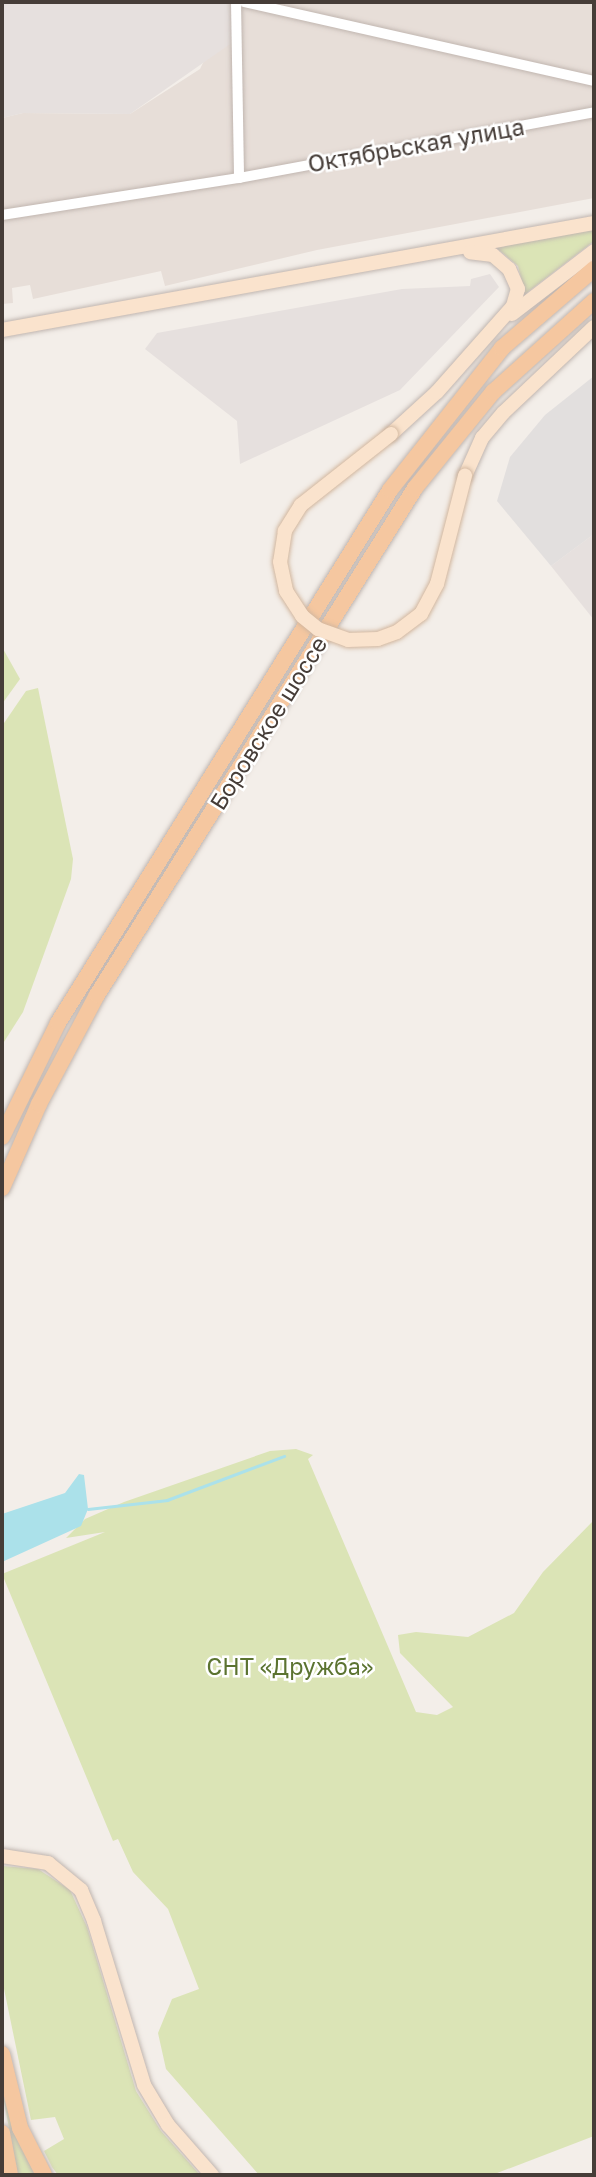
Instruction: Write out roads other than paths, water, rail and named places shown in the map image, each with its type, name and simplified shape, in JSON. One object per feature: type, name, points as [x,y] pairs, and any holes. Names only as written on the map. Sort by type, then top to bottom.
[{"type":"main road","points":[[2,330],[594,223]]},
{"type":"main road","points":[[594,251],[507,317],[391,433],[301,505],[285,531],[280,562],[286,591],[302,616],[318,629],[348,640],[378,639],[397,632],[421,614],[437,584],[465,476],[482,438],[503,413],[594,327]]},
{"type":"main road","points":[[419,256],[479,252],[503,261],[518,289],[507,317]]},
{"type":"main road","name":"Боровское шоссе","points":[[2,1137],[58,1023],[390,490],[502,348],[592,268]]},
{"type":"main road","name":"Боровское шоссе","points":[[2,1188],[39,1104],[104,984],[415,488],[493,392],[592,303]]},
{"type":"main road","points":[[2,1856],[48,1863],[80,1891],[94,1921],[144,2085],[164,2120],[212,2175]]},
{"type":"main road","points":[[2,2054],[20,2128],[44,2175]]},
{"type":"main road","points":[[2,2133],[10,2175]]},
{"type":"street","points":[[236,2],[239,178]]},
{"type":"street","points":[[244,2],[594,81]]},
{"type":"street","name":"Октябрьская улица","points":[[2,215],[239,178],[594,112]]},
{"type":"water","points":[[79,1474],[84,1475],[88,1509],[81,1526],[2,1562],[2,1514],[65,1493]]},
{"type":"waterway","points":[[88,1509],[167,1500],[284,1456]]},
{"type":"park label","name":"СНТ «Дружба»","points":[[290,1666]]}]
